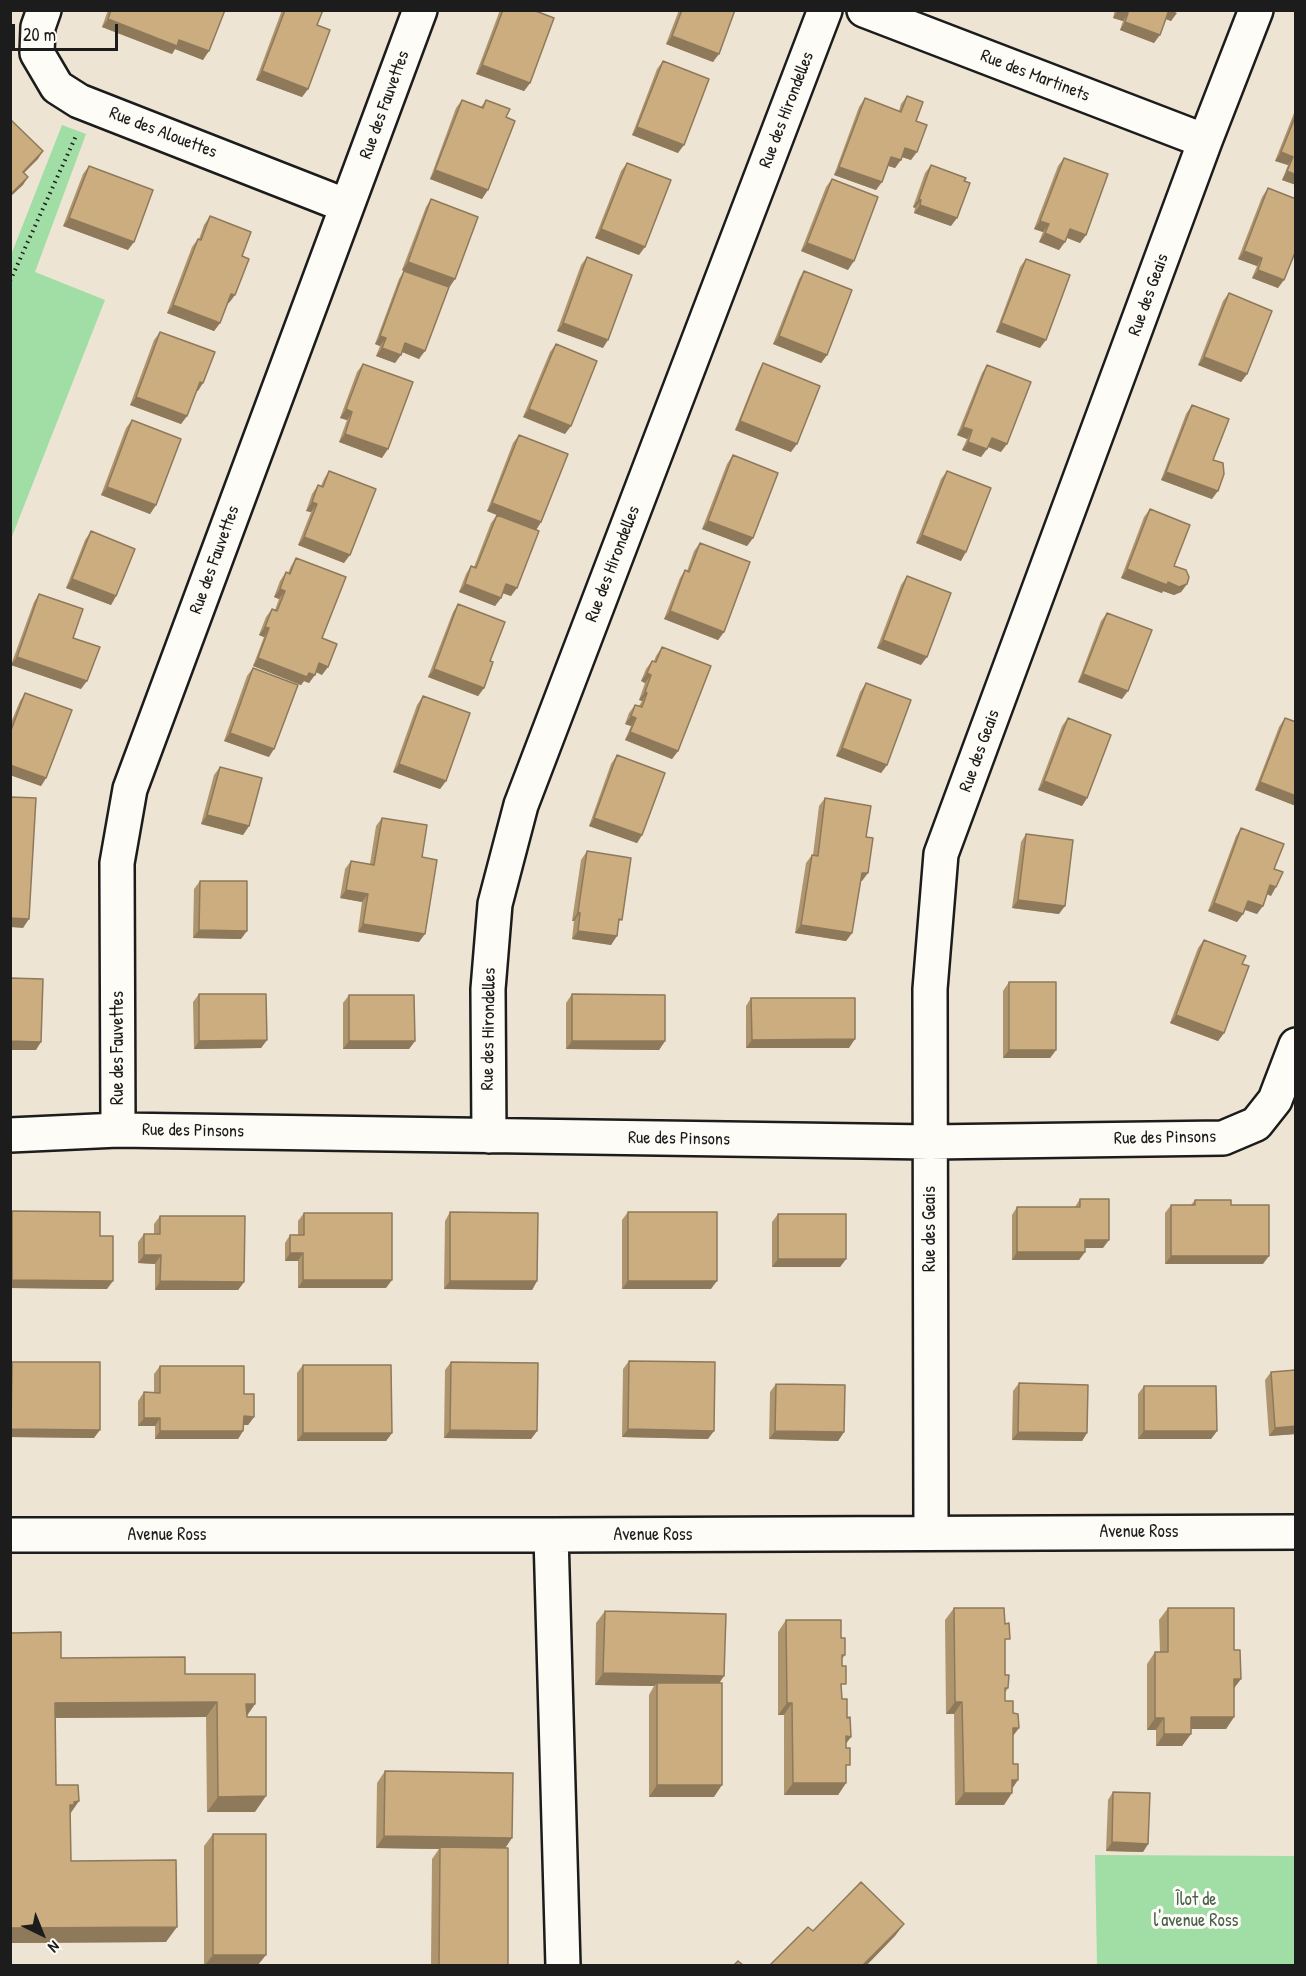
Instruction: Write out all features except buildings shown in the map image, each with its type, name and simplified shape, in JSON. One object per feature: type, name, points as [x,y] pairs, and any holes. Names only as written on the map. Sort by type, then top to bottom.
[{"type":"street","name":"Rue des Alouettes","points":[[44,10],[38,27],[37,53],[57,87],[89,105],[347,206]]},
{"type":"street","name":"Rue des Fauvettes","points":[[118,1130],[117,863],[130,789],[420,10]]},
{"type":"street","name":"Rue des Hirondelles","points":[[489,1136],[488,989],[495,904],[521,805],[825,10]]},
{"type":"street","name":"Rue des Martinets","points":[[864,10],[1205,141]]},
{"type":"street","name":"Rue des Geais","points":[[931,1533],[930,989],[941,854],[1205,141],[1256,10]]},
{"type":"street","name":"Rue des Pinsons","points":[[10,1135],[118,1130],[930,1142],[1223,1138],[1256,1124],[1275,1100],[1296,1045]]},
{"type":"street","name":"Avenue Ross","points":[[10,1535],[1296,1532]]},
{"type":"street","points":[[551,1535],[563,1965]]},
{"type":"path","points":[[10,281],[89,105]]},
{"type":"green space","points":[[62,125],[86,134],[35,272],[105,300],[11,539],[11,255]]},
{"type":"green space","name":"Îlot de l'avenue Ross","points":[[1095,1855],[1295,1856],[1295,1965],[1097,1965]]}]
